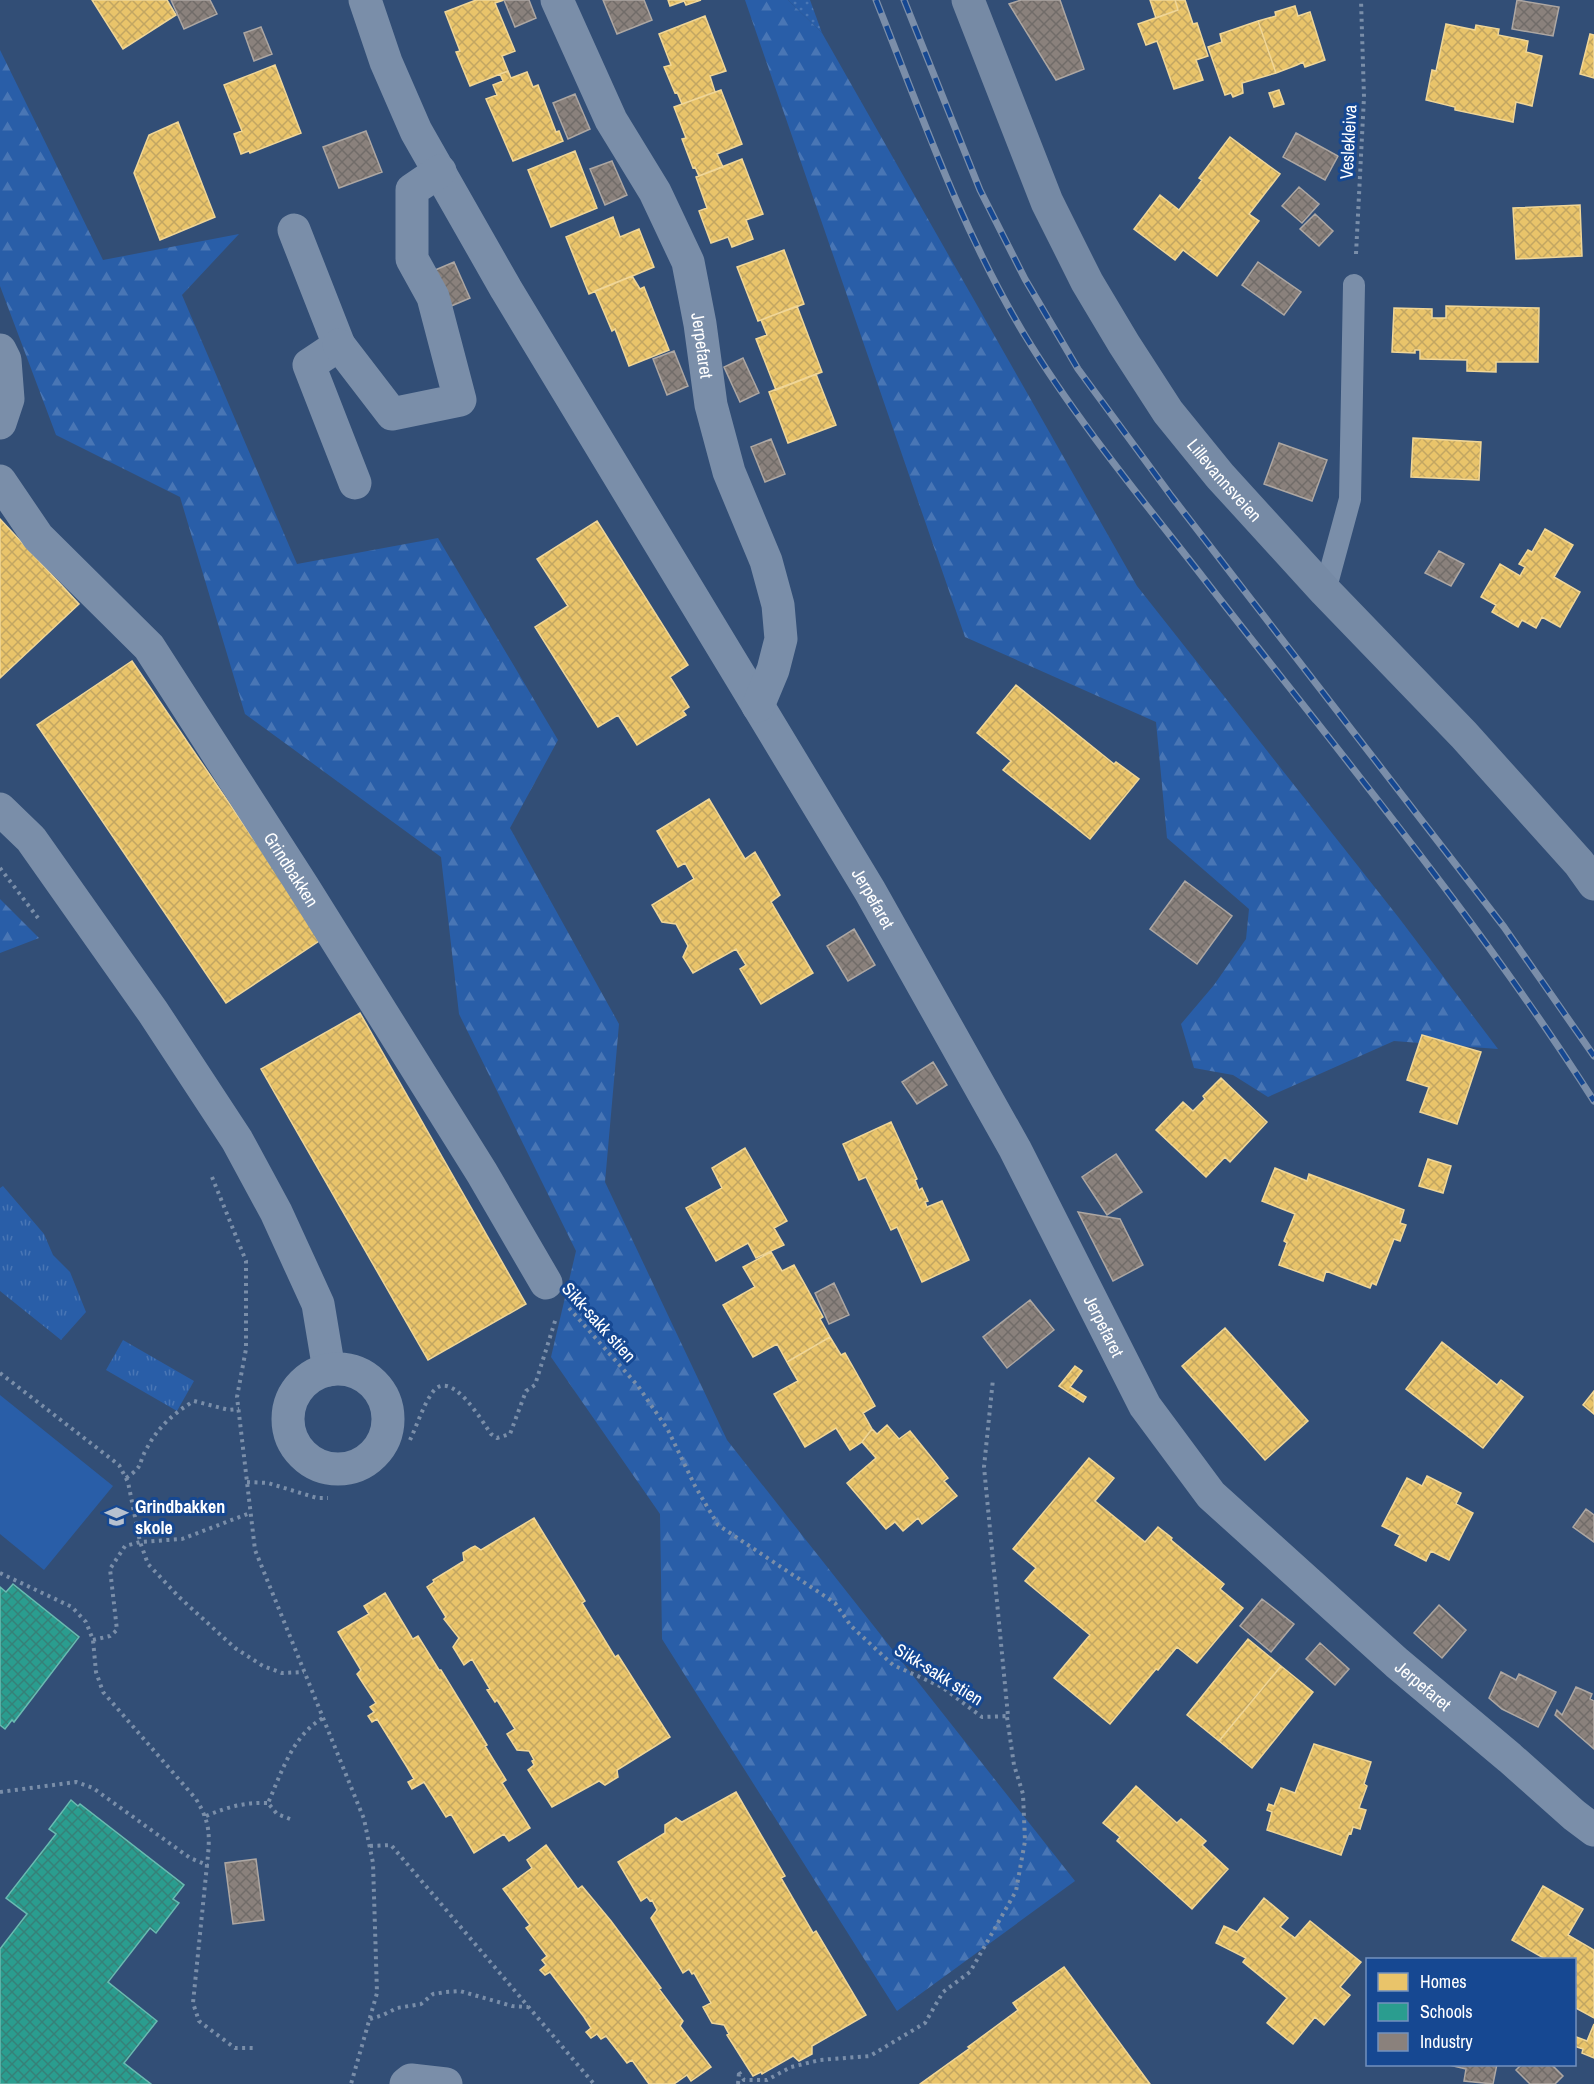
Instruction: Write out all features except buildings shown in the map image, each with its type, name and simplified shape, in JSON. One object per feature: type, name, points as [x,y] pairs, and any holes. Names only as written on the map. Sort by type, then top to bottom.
[{"type":"street","name":"Jerpefaret","points":[[365,0],[386,62],[416,131],[506,289],[870,891],[1015,1149],[1145,1406],[1211,1495],[1397,1663],[1594,1830]]},
{"type":"street","name":"Jerpefaret","points":[[557,0],[611,120],[655,192],[688,261],[700,324],[711,405],[729,472],[766,561],[778,604],[781,639],[774,670],[758,706]]},
{"type":"street","name":"Lillevannsveien","points":[[969,0],[1047,202],[1087,282],[1168,412],[1220,476],[1325,591],[1464,735],[1579,863],[1594,884]]},
{"type":"street","points":[[294,230],[339,345],[392,414],[460,400],[433,297],[412,259],[412,190],[440,171]]},
{"type":"street","points":[[339,345],[309,365],[355,483]]},
{"type":"street","points":[[0,350],[5,360],[8,399],[0,423]]},
{"type":"street","name":"Grindbakken","points":[[0,481],[38,537],[149,647],[304,888],[554,1292]]},
{"type":"street","points":[[0,809],[31,839],[153,1012],[237,1140],[276,1212],[318,1304],[329,1370]]},
{"type":"street","points":[[406,2084],[411,2080],[446,2084]]},
{"type":"lane","points":[[1325,591],[1350,499],[1354,285]]},
{"type":"path","name":"Veslekleiva","points":[[1354,285],[1364,97],[1362,0]]},
{"type":"path","points":[[0,868],[43,924]]},
{"type":"path","points":[[208,1166],[246,1262],[246,1349],[237,1397],[255,1550],[364,1819],[373,1863],[377,1993],[351,2084]]},
{"type":"path","points":[[410,1440],[432,1392],[439,1386],[446,1385],[468,1399],[491,1434],[497,1438],[510,1434],[526,1391],[535,1385],[554,1292]]},
{"type":"path","name":"Sikk-sakk stien","points":[[554,1292],[638,1386],[668,1430],[695,1486],[718,1525],[835,1603],[851,1626],[893,1665],[942,1687],[982,1717],[1008,1716],[984,1467],[993,1379]]},
{"type":"path","points":[[0,1373],[119,1465],[126,1478],[140,1542],[148,1564],[179,1597],[235,1648],[263,1666],[282,1673],[304,1672]]},
{"type":"path","points":[[126,1478],[139,1469],[146,1449],[165,1422],[177,1411],[194,1401],[229,1410],[239,1409]]},
{"type":"path","points":[[247,1482],[268,1483],[317,1498],[328,1498]]},
{"type":"path","points":[[93,1640],[110,1636],[117,1630],[110,1569],[125,1546],[140,1542],[182,1539],[250,1513]]},
{"type":"path","points":[[0,1573],[72,1607],[86,1622],[93,1640],[96,1672],[103,1692],[196,1799],[206,1816],[209,1842],[193,2003],[199,2021],[235,2048],[257,2048]]},
{"type":"path","points":[[738,2084],[739,2072],[744,2080],[767,2080],[782,2074],[791,2067],[820,2060],[870,2056],[925,2023],[942,1992],[970,1972],[1016,1891],[1025,1841],[1023,1794],[1014,1765],[1008,1716]]},
{"type":"path","points":[[268,1803],[297,1742],[313,1724],[323,1718]]},
{"type":"path","points":[[0,1792],[76,1782],[93,1788],[190,1858],[207,1865]]},
{"type":"path","points":[[206,1816],[231,1806],[268,1803]]},
{"type":"path","points":[[268,1803],[277,1814],[290,1819]]},
{"type":"path","points":[[370,1846],[391,1845],[594,2084]]},
{"type":"path","points":[[370,2019],[397,2008],[421,2004],[433,1994],[446,1992],[460,1991],[512,2006],[529,2007]]},
{"type":"green space","points":[[745,0],[788,0],[822,33],[1137,586],[1399,918],[1498,1049],[1394,1041],[1268,1097],[1233,1075],[1194,1068],[1181,1024],[1214,985],[1246,939],[1249,909],[1167,838],[1156,722],[965,637]]},
{"type":"green space","points":[[788,0],[810,0],[822,33]]},
{"type":"green space","points":[[0,50],[103,260],[239,234],[182,295],[297,564],[438,538],[558,740],[510,828],[619,1024],[605,1182],[727,1440],[1075,1881],[897,2011],[662,1639],[660,1514],[551,1357],[576,1251],[459,1014],[441,857],[245,714],[180,497],[56,435],[0,286]]},
{"type":"green space","points":[[0,899],[39,938],[0,953]]},
{"type":"green space","points":[[3,1186],[44,1234],[53,1255],[70,1272],[86,1312],[61,1340],[0,1291],[0,1188]]},
{"type":"green space","points":[[123,1340],[194,1381],[177,1411],[106,1370]]},
{"type":"green space","points":[[0,1395],[113,1486],[44,1570],[0,1534]]},
{"type":"railway","points":[[876,0],[961,212],[1001,294],[1044,366],[1111,459],[1455,901],[1503,966],[1594,1101]]},
{"type":"railway","points":[[904,0],[980,190],[1025,279],[1078,369],[1172,497],[1504,927],[1594,1056]]},
{"type":"place","name":"Grindbakken skole","points":[[117,1516]]}]
